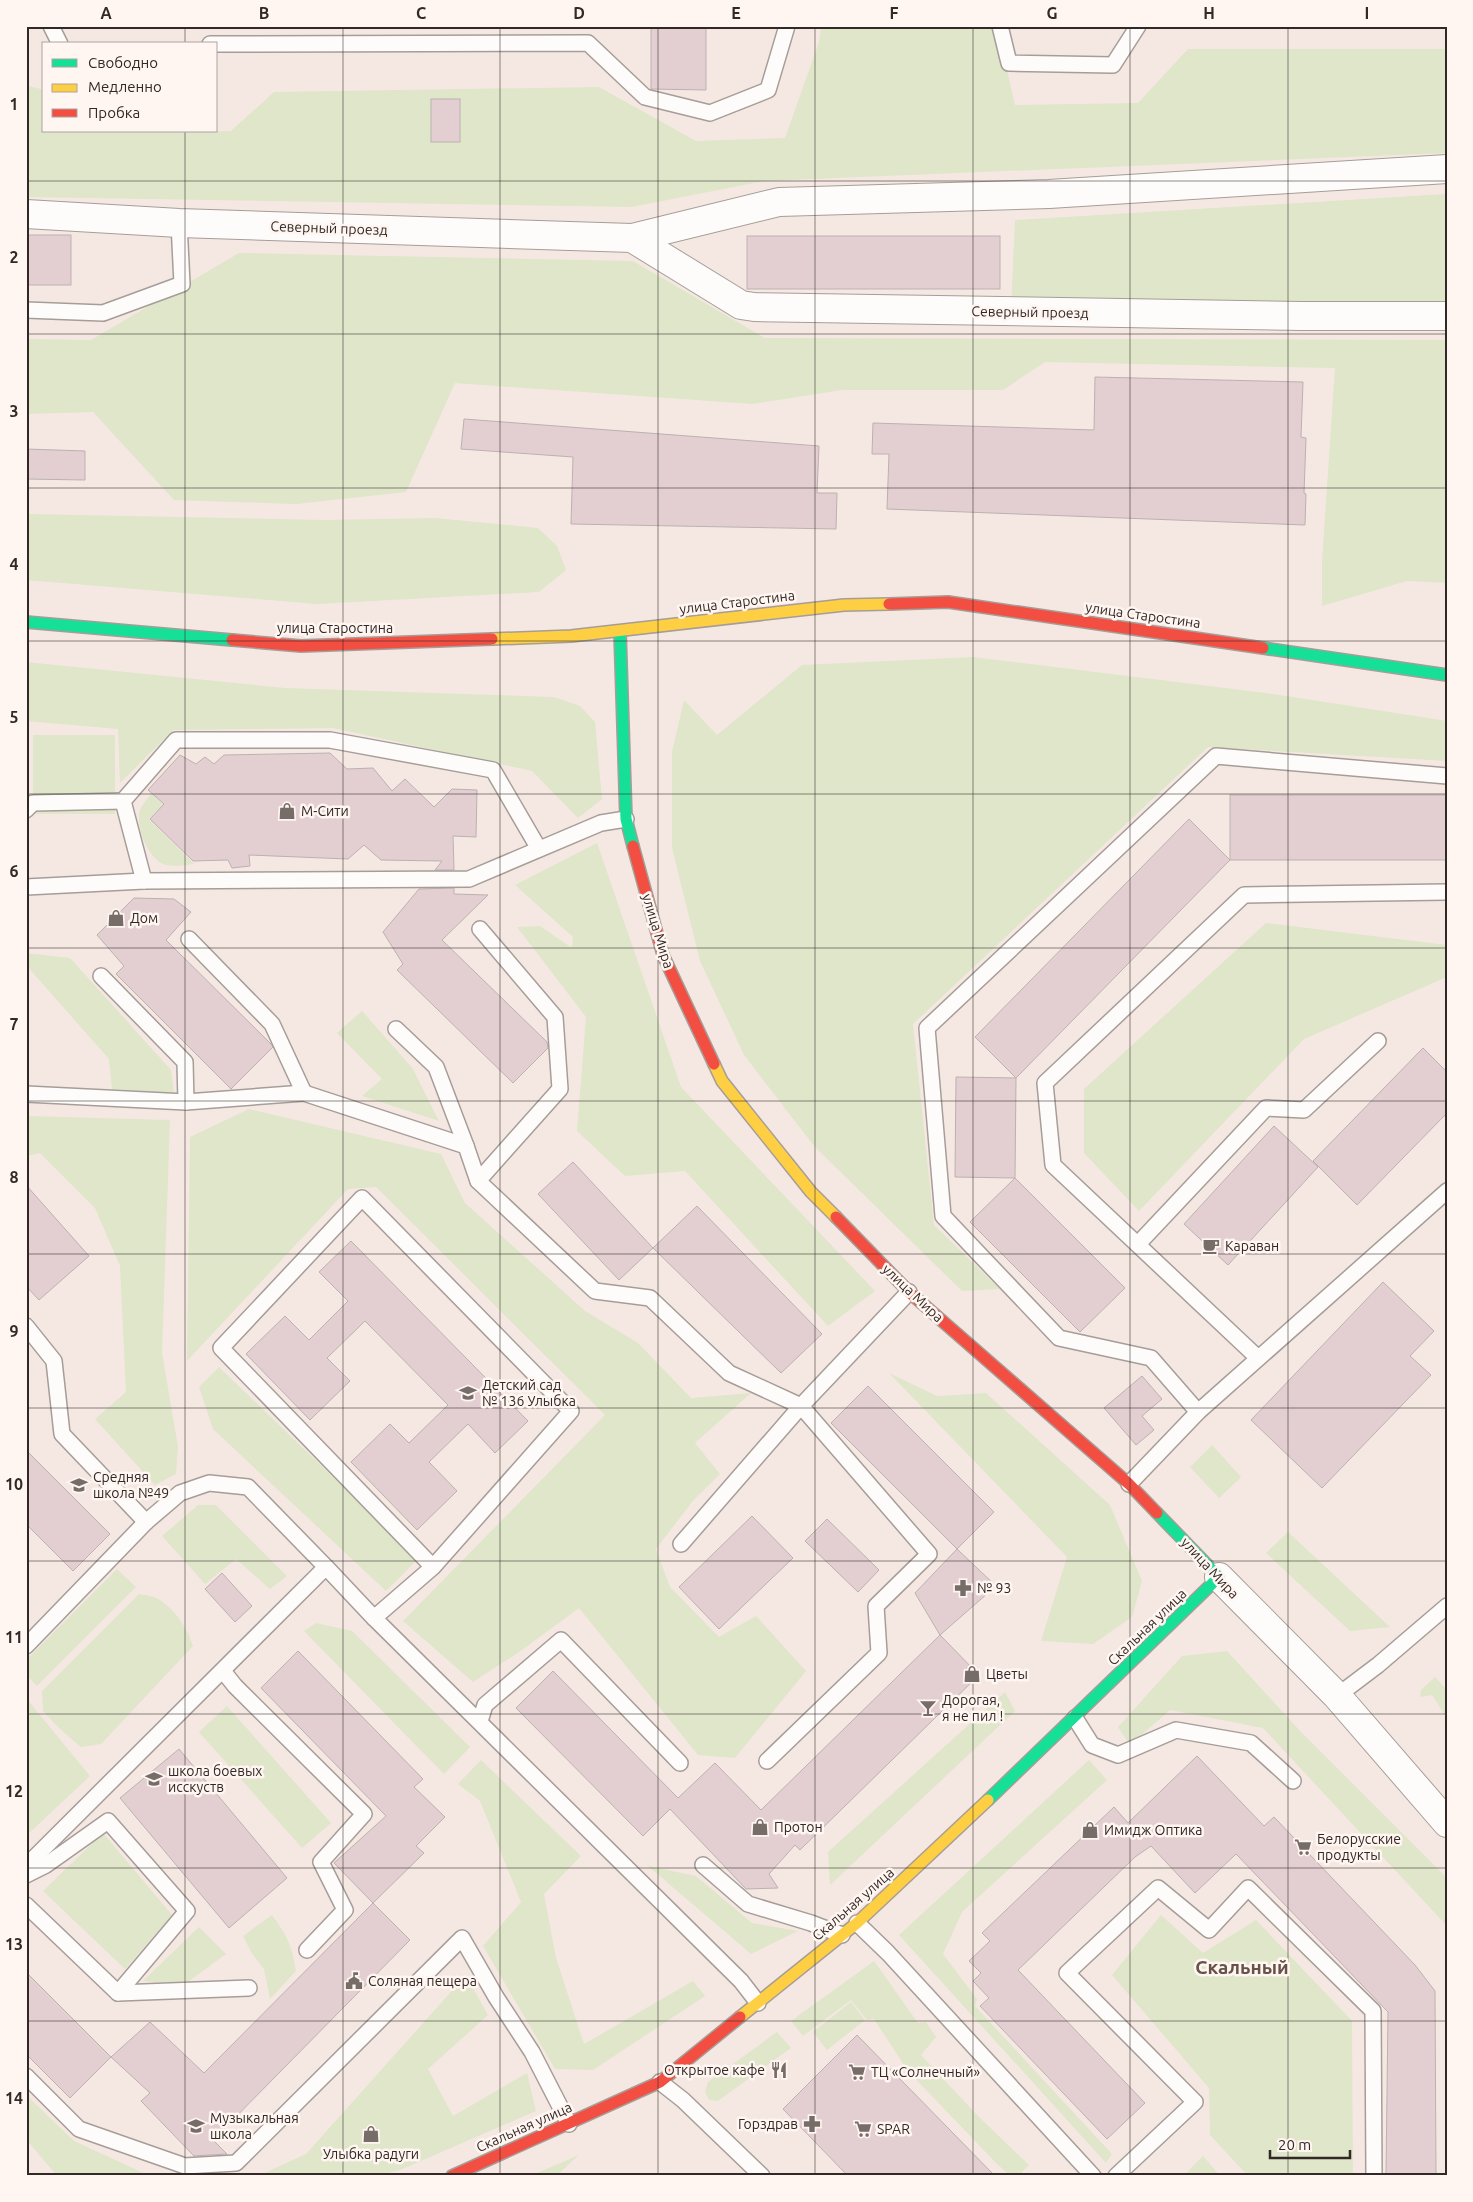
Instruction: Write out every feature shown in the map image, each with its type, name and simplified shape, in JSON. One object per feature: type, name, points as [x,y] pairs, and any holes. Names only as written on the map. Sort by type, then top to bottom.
[{"type":"street","name":"Северный проезд","points":[[26,214],[179,222],[632,238],[779,202],[1049,194],[1447,169]]},
{"type":"street","name":"Северный проезд","points":[[632,238],[741,305],[754,308],[1319,317],[1447,316]]},
{"type":"street","name":"улица Старостина","points":[[26,622],[301,646],[571,636],[620,632],[844,605],[948,602],[1447,675]]},
{"type":"street","name":"улица Мира","points":[[620,632],[626,819],[663,955],[722,1081],[811,1192],[909,1292],[1129,1484],[1219,1578],[1338,1696],[1447,1823]]},
{"type":"street","name":"Скальная улица","points":[[452,2176],[660,2082],[857,1923],[1075,1718],[1219,1578]]},
{"type":"lane","points":[[50,26],[59,42]]},
{"type":"lane","points":[[218,44],[588,43],[645,97],[710,113],[768,90],[787,26]]},
{"type":"lane","points":[[1000,26],[1009,63],[1113,65],[1138,26]]},
{"type":"lane","points":[[26,310],[104,313],[182,284],[179,222]]},
{"type":"lane","points":[[26,810],[33,803],[123,801],[176,740],[330,740],[492,770],[539,849]]},
{"type":"lane","points":[[1198,1412],[1151,1358],[1059,1338],[943,1216],[927,1028],[1216,756],[1447,776]]},
{"type":"lane","points":[[123,801],[144,880]]},
{"type":"lane","points":[[26,887],[144,880],[469,879],[601,824],[626,819]]},
{"type":"lane","points":[[1258,1358],[1054,1165],[1045,1083],[1244,895],[1447,892]]},
{"type":"lane","points":[[478,1180],[560,1089],[555,1017],[480,929]]},
{"type":"lane","points":[[189,939],[272,1024],[304,1093]]},
{"type":"lane","points":[[101,976],[185,1062],[186,1102]]},
{"type":"lane","points":[[396,1029],[436,1067],[478,1180],[595,1291],[650,1298],[729,1373],[801,1406],[929,1554],[876,1606],[879,1653],[767,1761]]},
{"type":"lane","points":[[1138,1244],[1266,1108],[1304,1110],[1378,1041]]},
{"type":"lane","points":[[26,1094],[186,1102],[304,1093],[466,1146]]},
{"type":"lane","points":[[1129,1484],[1198,1412],[1447,1191]]},
{"type":"lane","points":[[374,1618],[433,1567],[571,1411],[362,1198],[221,1348],[433,1567]]},
{"type":"lane","points":[[681,1544],[801,1406],[909,1292]]},
{"type":"lane","points":[[26,1326],[54,1361],[62,1434],[146,1522]]},
{"type":"lane","points":[[26,1646],[146,1522],[180,1493],[208,1483],[248,1487],[374,1618],[741,1981],[758,2003]]},
{"type":"lane","points":[[26,1866],[326,1567]]},
{"type":"lane","points":[[1338,1696],[1445,1610]]},
{"type":"lane","points":[[480,1722],[485,1705],[561,1640],[680,1763]]},
{"type":"lane","points":[[223,1671],[235,1686],[364,1814],[321,1862],[345,1910],[307,1950]]},
{"type":"lane","points":[[1075,1718],[1092,1746],[1118,1755],[1176,1730],[1251,1743],[1293,1781]]},
{"type":"lane","points":[[26,1875],[46,1865],[108,1821],[187,1911],[118,1993]]},
{"type":"lane","points":[[703,1865],[748,1904],[811,1923],[842,1935]]},
{"type":"lane","points":[[1116,2176],[1195,2102],[1067,1973],[1158,1888],[1209,1930],[1248,1888],[1373,2011],[1374,2176]]},
{"type":"lane","points":[[26,1905],[118,1993],[250,1988]]},
{"type":"lane","points":[[857,1923],[888,1953],[1093,2176]]},
{"type":"lane","points":[[26,2076],[78,2129],[184,2166],[236,2163],[462,1938],[496,1997],[532,2052],[569,2124]]},
{"type":"lane","points":[[660,2082],[683,2100],[762,2176]]},
{"type":"green space","points":[[821,26],[997,26],[1015,105],[1138,103],[1188,49],[1447,49],[1447,153],[764,181],[632,207],[26,197],[26,85],[42,89],[42,132],[231,131],[274,92],[599,87],[696,141],[785,138],[819,42]]},
{"type":"green space","points":[[1447,194],[1447,310],[1011,308],[1015,220]]},
{"type":"green space","points":[[239,253],[633,261],[765,338],[1447,340],[1447,583],[1407,581],[1322,606],[1322,561],[1335,368],[1045,362],[1003,390],[842,390],[753,404],[455,383],[406,492],[296,504],[174,500],[93,412],[26,414],[26,339],[91,340]]},
{"type":"green space","points":[[26,514],[325,520],[435,518],[538,528],[557,546],[566,570],[539,592],[317,604],[26,580]]},
{"type":"green space","points":[[973,657],[1266,693],[1447,721],[1447,761],[1208,747],[913,1024],[934,1225],[1000,1289],[962,1291],[814,1146],[744,1055],[700,961],[672,848],[672,752],[684,700],[717,735],[802,665]]},
{"type":"green space","points":[[26,662],[285,688],[554,697],[580,706],[595,722],[602,799],[578,818],[532,771],[333,728],[173,730],[120,783],[118,729],[26,721]]},
{"type":"green space","points":[[33,735],[115,735],[115,814],[33,814]]},
{"type":"green space","points":[[151,794],[163,804],[149,819],[194,864],[167,865],[154,858],[149,851],[142,834],[139,817],[141,808]]},
{"type":"green space","points":[[597,843],[681,1087],[875,1291],[828,1326],[685,1171],[625,1176],[577,1131],[586,1017],[517,927],[540,926],[572,948],[573,937],[515,885]]},
{"type":"green space","points":[[1266,923],[1447,945],[1447,977],[1304,1039],[1139,1211],[1084,1153],[1084,1089]]},
{"type":"green space","points":[[26,953],[70,958],[171,1070],[174,1093],[112,1089],[109,1059],[26,965]]},
{"type":"green space","points":[[362,1011],[413,1069],[439,1121],[362,1096],[382,1079],[337,1033]]},
{"type":"green space","points":[[249,1109],[441,1154],[465,1203],[585,1311],[638,1343],[691,1398],[751,1393],[695,1443],[720,1474],[692,1502],[656,1549],[670,1587],[719,1637],[756,1616],[806,1671],[735,1758],[698,1755],[579,1608],[522,1650],[473,1682],[403,1621],[605,1415],[376,1187],[348,1189],[187,1361],[190,1137]]},
{"type":"green space","points":[[26,1116],[170,1120],[162,1353],[178,1447],[176,1474],[155,1485],[95,1419],[126,1392],[120,1266],[95,1208],[40,1153],[26,1156]]},
{"type":"green space","points":[[219,1367],[418,1559],[386,1591],[213,1429],[199,1387]]},
{"type":"green space","points":[[889,1373],[937,1396],[986,1393],[1110,1505],[1142,1581],[1132,1617],[1093,1644],[1041,1641],[1067,1557]]},
{"type":"green space","points":[[1212,1445],[1241,1477],[1219,1498],[1190,1467]]},
{"type":"green space","points":[[198,1505],[216,1505],[287,1576],[270,1589],[236,1559],[205,1584],[162,1536]]},
{"type":"green space","points":[[1288,1532],[1390,1627],[1350,1631],[1266,1553]]},
{"type":"green space","points":[[117,1569],[136,1587],[37,1686],[26,1675],[26,1660]]},
{"type":"green space","points":[[139,1594],[156,1598],[170,1608],[184,1626],[193,1646],[101,1744],[81,1747],[43,1711],[42,1691]]},
{"type":"green space","points":[[316,1623],[352,1631],[470,1747],[444,1774],[304,1631]]},
{"type":"green space","points":[[1227,1651],[1301,1732],[1447,1878],[1447,1926],[1263,1728],[1170,1710],[1130,1745],[1118,1727],[1182,1656]]},
{"type":"green space","points":[[1435,1677],[1447,1690],[1447,1718],[1432,1695],[1420,1697],[1421,1690]]},
{"type":"green space","points":[[1005,1692],[1015,1711],[830,1885],[828,1852]]},
{"type":"green space","points":[[26,1698],[90,1776],[26,1836]]},
{"type":"green space","points":[[227,1706],[331,1823],[302,1848],[199,1732]]},
{"type":"green space","points":[[481,1760],[581,1856],[544,1894],[556,1958],[584,2044],[693,1981],[705,1996],[593,2070],[555,2069],[483,1946],[521,1902],[480,1801],[458,1784]]},
{"type":"green space","points":[[1089,1760],[1107,1780],[962,1912],[943,1954],[977,1999],[975,2006],[1112,2154],[1106,2163],[899,1935]]},
{"type":"green space","points":[[103,1833],[172,1915],[125,1969],[43,1891]]},
{"type":"green space","points":[[648,1866],[696,1876],[752,1923],[798,1931],[751,1954]]},
{"type":"green space","points":[[272,1915],[288,1941],[296,1971],[270,1999],[264,1969],[251,1952],[243,1936]]},
{"type":"green space","points":[[1161,1915],[1203,1953],[1256,1920],[1352,2021],[1353,2176],[1248,2176],[1210,2135],[1209,2088],[1112,1975]]},
{"type":"green space","points":[[199,1927],[226,1954],[185,1984],[143,1981]]},
{"type":"green space","points":[[874,1961],[918,2023],[926,2022],[936,2037],[921,2055],[978,2116],[1029,2165],[1022,2172],[1026,2176],[1010,2176],[995,2162],[908,2071],[874,2019],[867,2020],[851,2000],[803,2036],[791,2021]]},
{"type":"green space","points":[[466,1975],[488,2015],[428,2069],[453,2116],[527,2073],[536,2111],[400,2170],[375,2176],[258,2176],[306,2154]]},
{"type":"green space","points":[[851,2002],[865,2020],[827,2050],[813,2032]]},
{"type":"green space","points":[[777,2032],[791,2048],[718,2101],[709,2100],[705,2092],[708,2082]]},
{"type":"green space","points":[[26,2095],[74,2141],[150,2176],[57,2176],[26,2139]]},
{"type":"green space","points":[[579,2155],[556,2176],[530,2176]]},
{"type":"green space","points":[[1203,2156],[1220,2176],[1183,2176]]},
{"type":"building","points":[[651,26],[706,26],[706,90],[651,89]]},
{"type":"building","points":[[431,99],[460,99],[460,142],[431,142]]},
{"type":"building","points":[[26,235],[71,235],[71,285],[26,285]]},
{"type":"building","points":[[747,236],[1000,236],[1000,289],[747,289]]},
{"type":"building","points":[[1095,377],[1303,382],[1301,437],[1306,438],[1305,525],[887,509],[889,454],[872,454],[873,423],[1094,430]]},
{"type":"building","points":[[464,419],[819,446],[817,493],[837,493],[836,529],[571,524],[573,457],[461,449]]},
{"type":"building","points":[[26,449],[85,451],[85,480],[26,479]]},
{"type":"building","name":"М-Сити","points":[[330,753],[347,769],[373,768],[392,791],[405,779],[434,807],[452,789],[477,790],[476,837],[453,836],[454,870],[435,870],[442,861],[381,860],[364,845],[348,859],[249,855],[250,866],[232,868],[228,860],[193,861],[150,819],[164,804],[148,790],[180,755],[196,764],[205,757],[214,764],[224,755]]},
{"type":"building","points":[[1230,795],[1447,795],[1447,860],[1230,860]]},
{"type":"building","points":[[1189,819],[1230,860],[1016,1078],[975,1037]]},
{"type":"building","points":[[454,888],[454,894],[488,895],[442,940],[547,1042],[548,1048],[513,1083],[397,970],[403,964],[383,932],[419,889]]},
{"type":"building","points":[[134,898],[174,899],[191,912],[166,940],[273,1047],[231,1089],[116,974],[124,966],[97,935]]},
{"type":"building","points":[[1423,1048],[1447,1072],[1447,1113],[1357,1205],[1313,1161]]},
{"type":"building","points":[[956,1077],[1016,1078],[1015,1178],[955,1177]]},
{"type":"building","points":[[1274,1126],[1318,1167],[1228,1265],[1184,1224]]},
{"type":"building","points":[[573,1162],[653,1248],[619,1280],[538,1194]]},
{"type":"building","points":[[1015,1178],[1125,1288],[1080,1332],[970,1222]]},
{"type":"building","points":[[26,1185],[89,1256],[39,1300],[26,1286]]},
{"type":"building","points":[[697,1206],[822,1334],[781,1373],[653,1248]]},
{"type":"building","name":"Детский сад № 136 Улыбка","points":[[351,1241],[528,1421],[495,1453],[468,1424],[429,1462],[457,1491],[417,1530],[351,1462],[390,1424],[409,1443],[448,1405],[365,1321],[327,1358],[350,1381],[310,1420],[246,1354],[285,1316],[309,1340],[348,1301],[319,1272]]},
{"type":"building","points":[[1383,1282],[1434,1331],[1410,1356],[1431,1375],[1322,1488],[1251,1420]]},
{"type":"building","points":[[1142,1376],[1162,1399],[1142,1416],[1154,1430],[1136,1445],[1104,1408]]},
{"type":"building","points":[[868,1386],[994,1512],[957,1549],[831,1423]]},
{"type":"building","points":[[26,1450],[110,1534],[73,1571],[26,1524]]},
{"type":"building","points":[[752,1516],[793,1558],[719,1629],[679,1587]]},
{"type":"building","points":[[827,1519],[879,1570],[858,1592],[805,1541]]},
{"type":"building","points":[[957,1549],[996,1586],[940,1635],[915,1593]]},
{"type":"building","points":[[222,1573],[252,1606],[235,1622],[205,1589]]},
{"type":"building","points":[[940,1635],[979,1675],[800,1850],[795,1845],[769,1874],[778,1888],[746,1889],[670,1809],[643,1836],[516,1708],[553,1671],[678,1798],[715,1763],[761,1810]]},
{"type":"building","points":[[298,1651],[423,1779],[414,1787],[445,1817],[416,1846],[424,1853],[373,1903],[334,1863],[386,1816],[261,1688]]},
{"type":"building","points":[[179,1749],[287,1878],[229,1928],[120,1798]]},
{"type":"building","points":[[1197,1756],[1264,1826],[1274,1817],[1415,1965],[1435,1991],[1436,2176],[1386,2176],[1388,2012],[1236,1854],[1195,1893],[1151,1846],[1135,1857],[1018,1970],[1145,2103],[1107,2139],[980,2006],[989,1998],[973,1981],[981,1973],[969,1961],[990,1941],[982,1933],[1114,1807],[1128,1823]]},
{"type":"building","points":[[373,1903],[410,1940],[213,2140],[227,2154],[194,2156],[141,2101],[150,2093],[111,2057],[150,2022],[204,2073]]},
{"type":"building","points":[[26,1972],[111,2057],[70,2098],[26,2054]]},
{"type":"building","name":"ТЦ «Солнечный»","points":[[857,2035],[995,2176],[848,2176],[783,2109]]},
{"type":"traffic: fast","points":[[26,622],[232,640]]},
{"type":"traffic: fast","points":[[620,632],[626,819],[633,846]]},
{"type":"traffic: fast","points":[[1263,648],[1447,675]]},
{"type":"traffic: fast","points":[[988,1800],[1219,1577],[1157,1513]]},
{"type":"traffic: slow","points":[[492,639],[571,636],[844,605],[889,604]]},
{"type":"traffic: slow","points":[[714,1064],[722,1081],[811,1192],[836,1217]]},
{"type":"traffic: slow","points":[[740,2017],[857,1923],[988,1800]]},
{"type":"traffic: jam","points":[[889,604],[948,602],[1263,648]]},
{"type":"traffic: jam","points":[[232,640],[301,646],[492,639]]},
{"type":"traffic: jam","points":[[633,846],[663,955],[714,1064]]},
{"type":"traffic: jam","points":[[836,1217],[909,1292],[1129,1484],[1157,1513]]},
{"type":"traffic: jam","points":[[452,2176],[660,2082],[740,2017]]},
{"type":"place","name":"М-Сити","points":[[287,811]]},
{"type":"place","name":"Дом","points":[[116,918]]},
{"type":"place","name":"Караван","points":[[1211,1246]]},
{"type":"place","name":"Детский сад № 136 Улыбка","points":[[468,1393]]},
{"type":"place","name":"Средняя школа №49","points":[[79,1485]]},
{"type":"place","name":"№ 93","points":[[963,1588]]},
{"type":"place","name":"Цветы","points":[[972,1674]]},
{"type":"place","name":"Дорогая, я не пил !","points":[[928,1708]]},
{"type":"place","name":"школа боевых исскуств","points":[[154,1779]]},
{"type":"place","name":"Протон","points":[[760,1827]]},
{"type":"place","name":"Имидж Оптика","points":[[1090,1830]]},
{"type":"place","name":"Белорусские продукты","points":[[1303,1847]]},
{"type":"place","name":"Соляная пещера","points":[[354,1981]]},
{"type":"place","name":"Открытое кафе","points":[[779,2070]]},
{"type":"place","name":"ТЦ «Солнечный»","points":[[857,2072]]},
{"type":"place","name":"Горздрав","points":[[812,2124]]},
{"type":"place","name":"Музыкальная школа","points":[[196,2126]]},
{"type":"place","name":"SPAR","points":[[863,2129]]},
{"type":"place","name":"Улыбка радуги","points":[[371,2134]]},
{"type":"district","name":"Скальный","points":[[1242,1967]]}]
